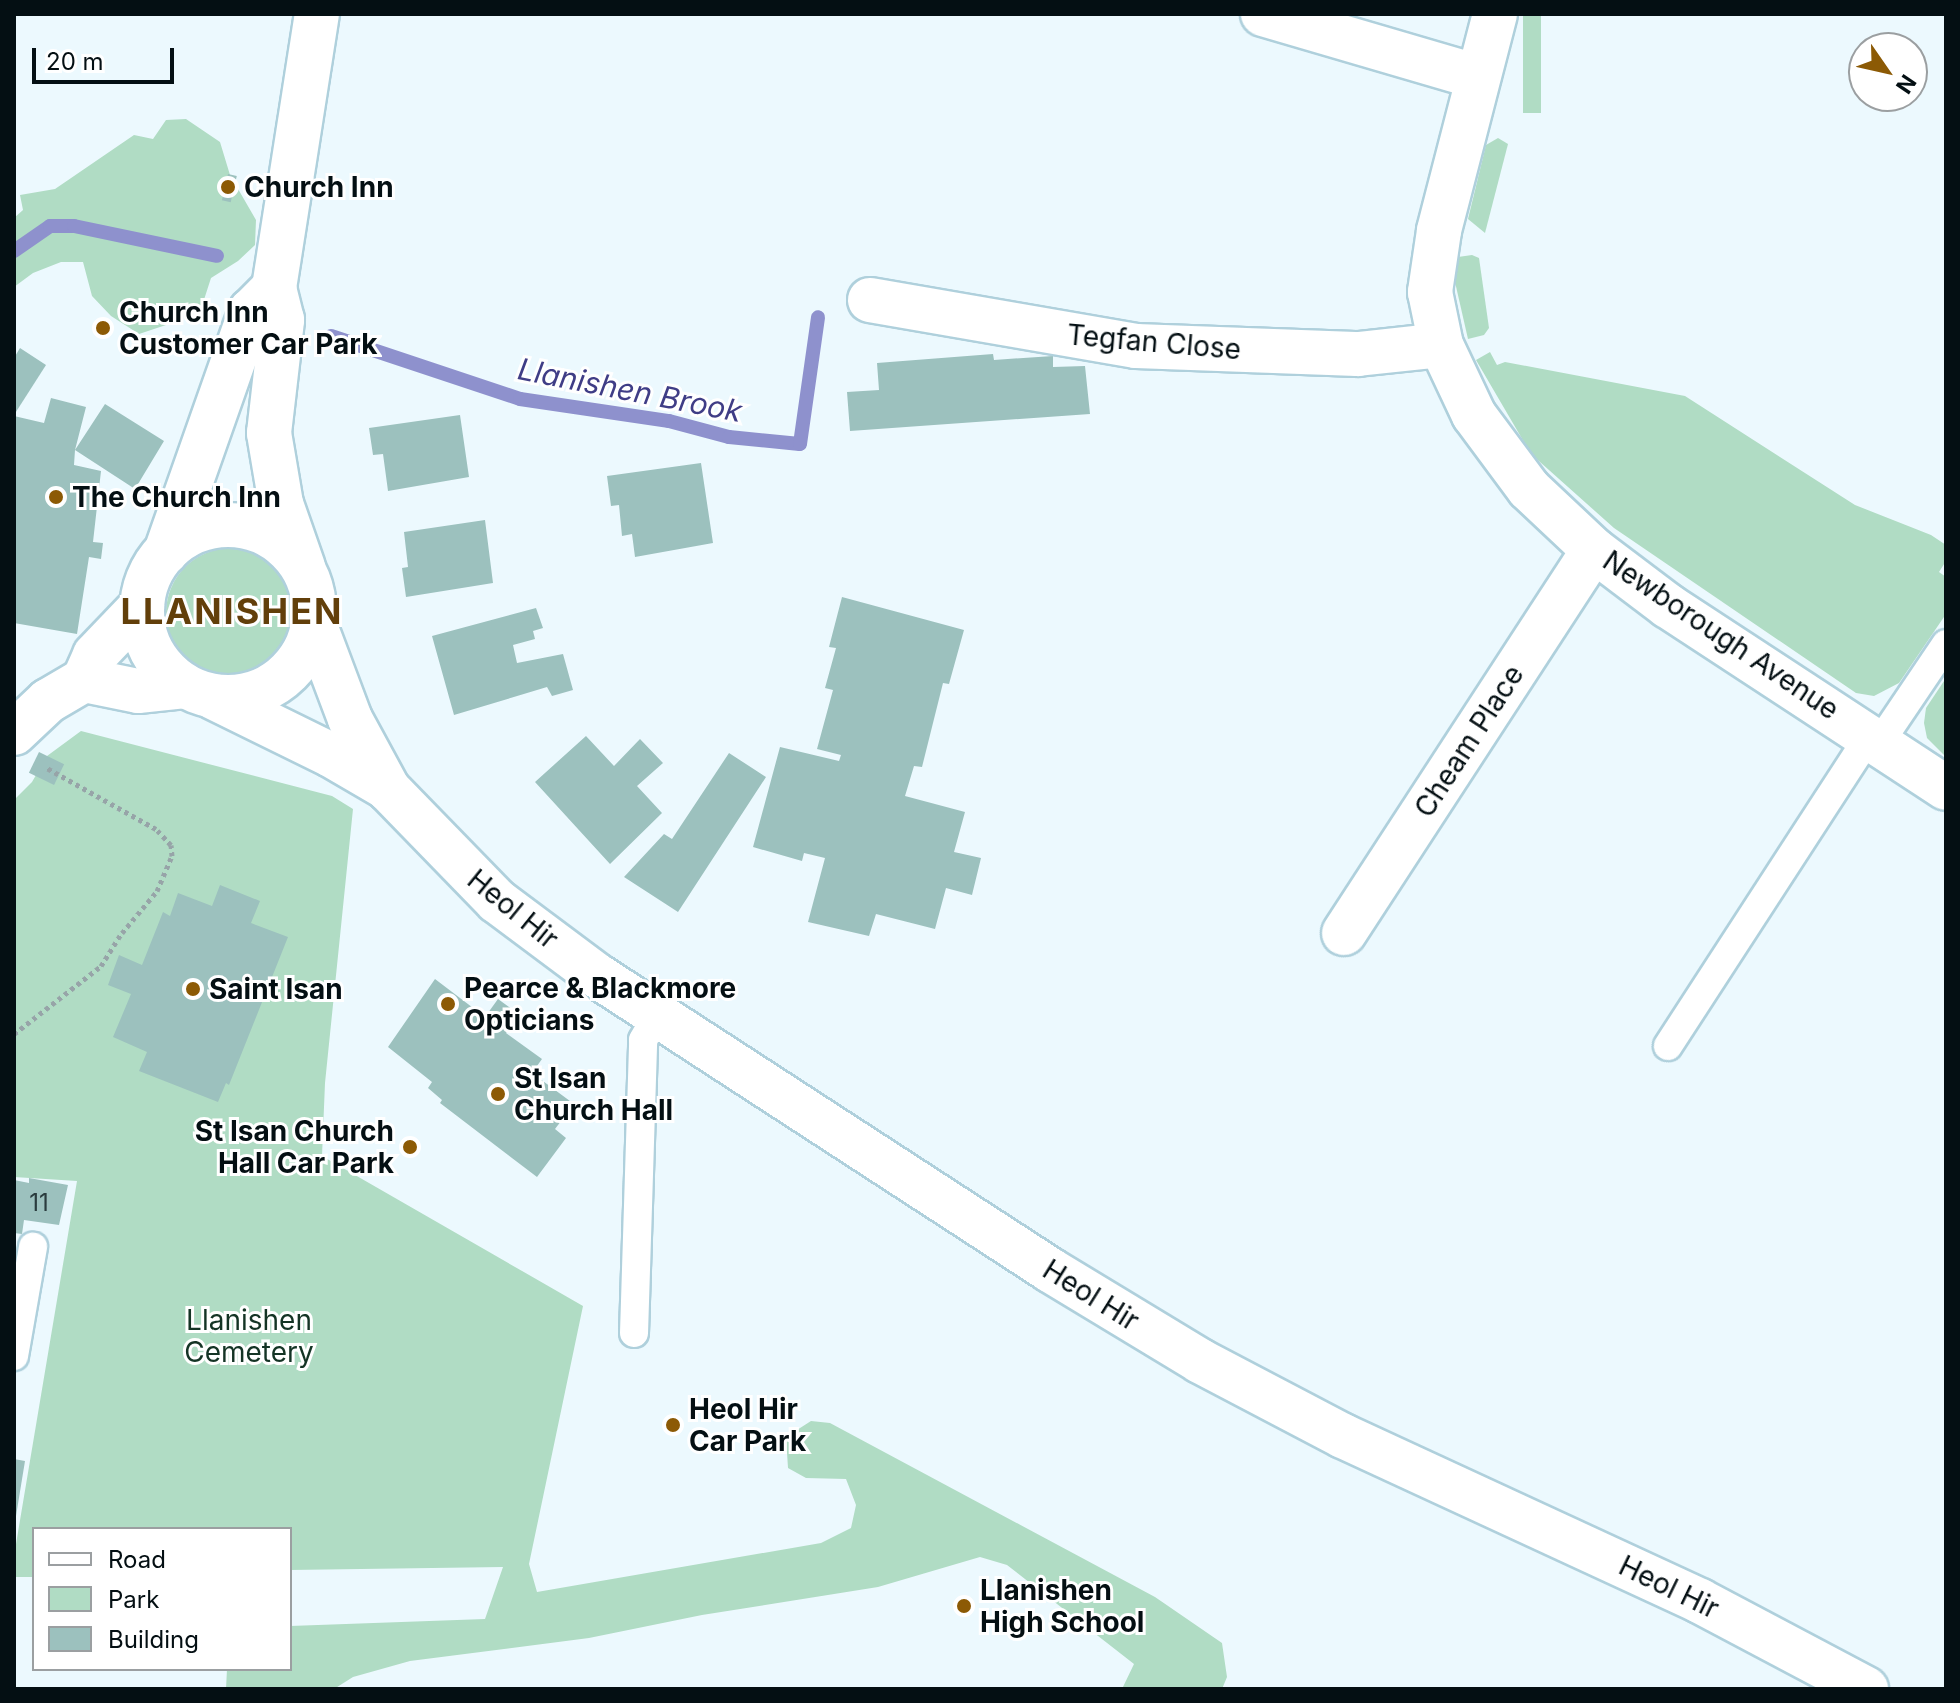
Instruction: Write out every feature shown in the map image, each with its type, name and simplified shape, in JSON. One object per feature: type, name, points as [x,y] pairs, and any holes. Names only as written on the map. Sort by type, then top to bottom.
[{"type":"street","points":[[84,680],[138,691],[199,692],[242,697],[278,683],[295,666],[314,623],[313,593],[281,504],[269,433],[282,320],[274,288],[317,14]]},
{"type":"street","points":[[1263,14],[1478,77]]},
{"type":"street","name":"Newborough Avenue","points":[[1495,14],[1432,265],[1430,292],[1441,345],[1474,415],[1499,453],[1529,489],[1594,550],[1668,606],[1946,788]]},
{"type":"street","points":[[199,692],[162,668],[149,647],[142,606],[146,584],[166,552],[251,311],[274,288]]},
{"type":"street","name":"Tegfan Close","points":[[870,300],[1136,346],[1358,354],[1441,345]]},
{"type":"street","points":[[166,552],[190,534],[208,527],[237,525],[257,529],[283,544],[303,567]]},
{"type":"street","name":"Cheam Place","points":[[1344,933],[1594,550]]},
{"type":"street","points":[[25,729],[48,701],[84,680],[95,655],[142,606]]},
{"type":"street","name":"Heol Hir","points":[[314,623],[350,719],[388,789]]},
{"type":"street","name":"Heol Hir","points":[[199,692],[331,755],[388,789],[497,901],[657,1016],[1114,1310],[1200,1361],[1399,1463],[1700,1601],[1866,1689]]},
{"type":"lane","points":[[1668,1046],[1875,739],[1946,644]]},
{"type":"lane","points":[[634,1333],[643,1040],[657,1016]]},
{"type":"lane","points":[[14,1356],[33,1247]]},
{"type":"path","points":[[14,1034],[101,966],[122,933],[157,891],[172,856],[171,845],[156,829],[25,729]]},
{"type":"green space","points":[[1523,14],[1541,14],[1541,113],[1523,113]]},
{"type":"green space","points":[[186,119],[220,142],[230,175],[256,220],[255,245],[238,261],[211,278],[201,309],[186,304],[166,325],[139,334],[111,316],[92,296],[83,262],[61,262],[33,273],[14,287],[14,218],[23,210],[20,195],[55,189],[134,135],[153,139],[166,120]]},
{"type":"green space","points":[[1498,138],[1508,144],[1485,233],[1468,219],[1486,145]]},
{"type":"green space","points":[[1472,255],[1479,258],[1489,328],[1484,335],[1468,339],[1455,282],[1458,257]]},
{"type":"green space","points":[[1490,352],[1497,365],[1505,362],[1685,396],[1855,505],[1931,535],[1946,545],[1946,561],[1939,572],[1946,577],[1946,614],[1899,683],[1874,696],[1856,693],[1614,528],[1531,454],[1476,360]]},
{"type":"green space","points":[[231,548],[256,553],[277,567],[291,588],[296,613],[291,638],[277,659],[256,673],[231,678],[206,673],[185,659],[171,638],[166,613],[171,588],[185,567],[206,553]]},
{"type":"green space","points":[[1946,678],[1946,757],[1927,738],[1924,723],[1926,708]]},
{"type":"green space","name":"Llanishen Cemetery","points":[[81,731],[332,796],[353,809],[325,1083],[322,1156],[583,1306],[529,1564],[537,1592],[821,1543],[851,1528],[856,1505],[846,1479],[806,1478],[788,1468],[786,1437],[811,1421],[830,1423],[1155,1597],[1222,1643],[1227,1677],[1222,1689],[1122,1689],[1134,1664],[1007,1565],[980,1557],[878,1587],[702,1615],[589,1638],[410,1661],[353,1677],[334,1689],[226,1689],[227,1671],[292,1671],[292,1626],[485,1619],[503,1567],[292,1570],[292,1527],[32,1527],[32,1577],[14,1577],[14,1556],[77,1181],[14,1177],[14,800],[32,782],[47,756]]},
{"type":"building","points":[[228,174],[237,176],[231,202],[222,200]]},
{"type":"building","points":[[20,348],[46,365],[14,415],[14,358]]},
{"type":"building","points":[[993,354],[994,360],[1053,356],[1053,367],[1085,366],[1090,414],[850,431],[847,392],[879,390],[877,363]]},
{"type":"building","name":"The Church Inn","points":[[51,398],[86,407],[74,465],[101,471],[93,542],[103,543],[101,559],[89,557],[77,634],[14,623],[14,416],[44,423]]},
{"type":"building","points":[[105,404],[164,441],[135,489],[75,450]]},
{"type":"building","points":[[460,415],[469,477],[388,491],[383,454],[373,455],[369,428]]},
{"type":"building","points":[[701,463],[713,543],[635,557],[632,534],[622,536],[619,505],[611,506],[607,476]]},
{"type":"building","points":[[485,520],[493,583],[406,597],[402,568],[408,567],[404,532]]},
{"type":"building","points":[[842,597],[964,630],[949,684],[943,683],[922,767],[914,766],[905,796],[965,812],[954,852],[981,858],[972,895],[946,888],[935,929],[876,914],[869,936],[808,922],[825,858],[804,853],[802,861],[753,847],[780,747],[839,761],[841,755],[817,749],[833,690],[825,688],[836,648],[829,647]]},
{"type":"building","points":[[536,608],[543,628],[533,631],[535,639],[513,645],[517,663],[563,654],[573,690],[552,696],[547,687],[454,715],[432,636]]},
{"type":"building","points":[[586,736],[614,766],[640,739],[663,763],[637,786],[662,813],[610,864],[535,782]]},
{"type":"building","points":[[39,752],[64,764],[54,785],[29,773]]},
{"type":"building","points":[[729,753],[766,777],[678,912],[624,877],[664,834],[672,839]]},
{"type":"building","name":"Saint Isan","points":[[220,885],[260,901],[251,923],[288,937],[229,1085],[226,1083],[218,1102],[139,1071],[147,1052],[113,1037],[131,994],[108,985],[119,955],[142,965],[163,912],[170,916],[178,893],[212,906]]},
{"type":"building","name":"St Isan Church Hall","points":[[435,979],[485,1017],[498,999],[520,1015],[506,1033],[542,1059],[532,1073],[574,1104],[555,1129],[566,1138],[537,1177],[440,1103],[442,1100],[428,1088],[432,1082],[388,1047]]},
{"type":"building","points":[[29,1178],[68,1185],[59,1225],[24,1220],[22,1234],[14,1233],[14,1180],[29,1183]]},
{"type":"building","points":[[14,1459],[25,1461],[16,1516],[14,1516]]},
{"type":"waterway","name":"Llanishen Brook","points":[[14,251],[50,226],[74,226],[217,256]]},
{"type":"waterway","name":"Llanishen Brook","points":[[331,336],[520,399],[669,421],[729,437],[800,444],[818,317]]},
{"type":"place","name":"Church Inn","points":[[228,187]]},
{"type":"place","name":"Church Inn Customer Car Park","points":[[103,328]]},
{"type":"place","name":"The Church Inn","points":[[56,497]]},
{"type":"place","name":"Saint Isan","points":[[193,989]]},
{"type":"place","name":"Pearce & Blackmore Opticians","points":[[448,1004]]},
{"type":"place","name":"St Isan Church Hall","points":[[498,1094]]},
{"type":"place","name":"St Isan Church Hall Car Park","points":[[410,1147]]},
{"type":"place","name":"Heol Hir Car Park","points":[[673,1425]]},
{"type":"place","name":"Llanishen High School","points":[[964,1606]]},
{"type":"district","name":"LLANISHEN","points":[[232,612]]}]
